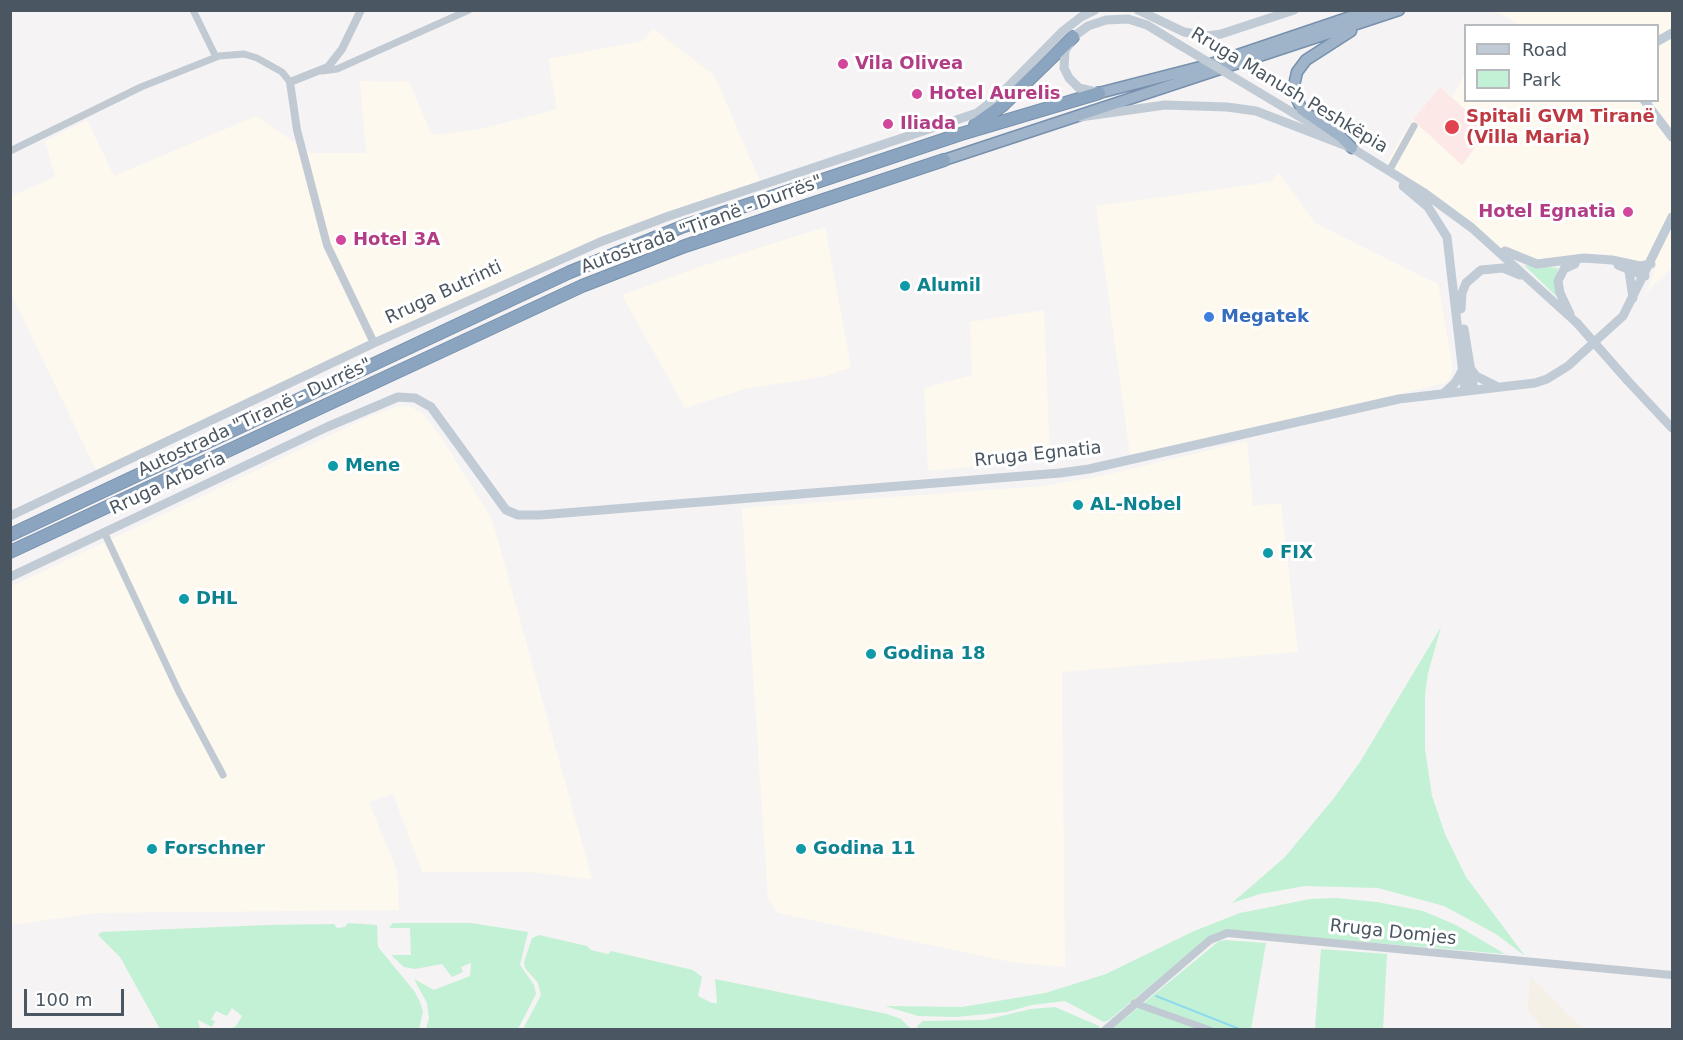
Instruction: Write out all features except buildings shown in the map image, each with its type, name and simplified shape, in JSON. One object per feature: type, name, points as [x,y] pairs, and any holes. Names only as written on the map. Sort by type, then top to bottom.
[{"type":"highway","name":"Autostrada \"Tiranë - Durrës\"","points":[[10,535],[570,272],[684,225],[961,134],[1099,93],[1208,65],[1371,10]]},
{"type":"highway","name":"Autostrada \"Tiranë - Durrës\"","points":[[10,552],[582,286],[685,246],[1358,26],[1398,10]]},
{"type":"highway","points":[[1352,148],[1341,137],[1302,110],[1294,97],[1293,82],[1306,60],[1358,26]]},
{"type":"highway","points":[[961,134],[980,117],[1003,105],[1073,37]]},
{"type":"main road","points":[[980,117],[1073,22],[1095,10]]},
{"type":"main road","points":[[1142,11],[1184,32],[1208,36],[1221,34],[1294,10]]},
{"type":"main road","name":"Rruga Manush Peshkëpia","points":[[1073,37],[1088,26],[1118,18],[1147,25],[1423,192],[1491,244],[1575,321],[1672,428]]},
{"type":"main road","points":[[1073,37],[1064,56],[1065,71],[1079,88],[1099,93]]},
{"type":"main road","points":[[1646,102],[1672,137]]},
{"type":"main road","points":[[1078,117],[1166,105],[1227,107],[1256,111],[1352,148]]},
{"type":"main road","name":"Rruga Butrinti","points":[[10,516],[374,343],[609,238],[688,209],[908,137],[980,117]]},
{"type":"main road","points":[[1389,171],[1428,207],[1447,237],[1467,368],[1496,387]]},
{"type":"main road","name":"Rruga Egnatia","points":[[407,396],[424,402],[436,413],[501,506],[518,515],[1089,469],[1356,407],[1444,393],[1535,383],[1554,376],[1618,321],[1633,300],[1672,217]]},
{"type":"main road","points":[[1491,244],[1520,259],[1537,264],[1584,258],[1627,267],[1645,276]]},
{"type":"main road","points":[[1575,321],[1558,285],[1564,268],[1574,264],[1606,263],[1627,267],[1651,264]]},
{"type":"main road","points":[[1469,390],[1461,301],[1466,283],[1481,270],[1494,267],[1515,272],[1533,282]]},
{"type":"main road","points":[[1627,267],[1633,300]]},
{"type":"main road","points":[[1444,393],[1467,368]]},
{"type":"main road","name":"Rruga Arberia","points":[[10,577],[337,422],[390,398],[407,396]]},
{"type":"street","points":[[193,10],[216,57]]},
{"type":"street","points":[[319,72],[335,59],[361,10]]},
{"type":"street","points":[[290,82],[319,72],[337,69],[469,10]]},
{"type":"street","points":[[10,151],[141,87],[216,57],[233,54],[257,58],[282,72],[290,82],[299,138],[327,245],[374,343]]},
{"type":"street","name":"Rruga Manush Peshkëpia","points":[[1389,171],[1414,126]]},
{"type":"street","points":[[104,532],[179,692],[223,776]]},
{"type":"street","name":"Rruga Domjes","points":[[1105,1029],[1210,940],[1227,933],[1672,975]]},
{"type":"street","points":[[1134,1003],[1210,1029]]},
{"type":"shaded area","points":[[1496,11],[1672,11],[1672,267],[1646,293],[1657,265],[1612,260],[1537,264],[1491,244],[1384,168],[1408,126],[1440,87],[1453,97],[1464,75],[1464,102],[1659,102],[1659,24],[1517,24]]},
{"type":"shaded area","points":[[653,29],[715,76],[761,184],[600,242],[98,474],[11,294],[11,196],[55,177],[45,141],[87,120],[114,176],[256,116],[310,153],[366,153],[360,81],[409,82],[432,135],[476,130],[557,109],[548,59],[642,41]]},
{"type":"shaded area","name":"Spitali GVM Tiranë (Villa Maria)","points":[[1440,87],[1488,130],[1462,165],[1413,120]]},
{"type":"shaded area","points":[[1279,173],[1315,223],[1438,284],[1453,368],[1451,376],[1446,383],[1208,439],[1130,454],[1096,206],[1250,185],[1271,181]]},
{"type":"shaded area","points":[[825,227],[851,367],[826,376],[745,389],[685,408],[622,295],[705,265]]},
{"type":"shaded area","points":[[1044,310],[1050,459],[928,471],[924,388],[972,375],[970,322]]},
{"type":"shaded area","points":[[408,406],[421,412],[441,437],[492,519],[592,879],[528,872],[422,872],[393,794],[369,802],[397,871],[399,910],[96,913],[11,925],[10,587],[371,416],[395,407]]},
{"type":"shaded area","points":[[1247,441],[1253,506],[1281,503],[1298,652],[1062,672],[1065,967],[1011,962],[778,913],[768,899],[742,508],[1044,486],[1101,476]]},
{"type":"green space","points":[[1524,265],[1558,268],[1555,287],[1557,297]]},
{"type":"green space","points":[[1441,627],[1428,673],[1425,695],[1425,749],[1432,796],[1445,834],[1466,877],[1525,956],[1496,934],[1444,906],[1378,888],[1305,886],[1260,894],[1232,903],[1285,857],[1334,798],[1360,762]]},
{"type":"green space","points":[[1337,898],[1377,902],[1423,911],[1456,925],[1505,954],[1224,930],[1210,936],[1104,1022],[1065,1001],[1032,1005],[1007,1012],[956,1017],[918,1016],[885,1006],[962,1007],[1045,993],[1106,974],[1194,931],[1240,913],[1310,899]]},
{"type":"green space","points":[[348,923],[377,925],[378,947],[415,992],[420,1002],[423,1012],[419,1029],[230,1029],[236,1026],[242,1016],[232,1008],[227,1016],[216,1011],[211,1020],[215,1021],[212,1027],[198,1020],[200,1029],[160,1029],[120,957],[98,935],[101,932],[267,925],[334,924],[337,928],[345,927]]},
{"type":"green space","points":[[393,923],[471,923],[528,932],[520,965],[534,985],[536,994],[518,1029],[426,1029],[429,1018],[427,1003],[414,979],[434,990],[470,976],[471,963],[461,967],[463,972],[452,977],[442,964],[415,969],[404,967],[391,955],[411,955],[410,928],[389,928]]},
{"type":"green space","points":[[539,935],[587,946],[591,950],[608,954],[611,951],[693,970],[702,977],[698,996],[712,1003],[717,1003],[715,979],[887,1014],[901,1019],[911,1029],[523,1029],[541,995],[538,983],[525,968],[524,962],[532,938]]},
{"type":"green space","points":[[1219,941],[1266,943],[1251,1029],[1111,1030]]},
{"type":"green space","points":[[1321,949],[1387,954],[1383,1029],[1315,1029]]},
{"type":"green space","points":[[1055,1007],[1099,1026],[1100,1029],[919,1030],[917,1026],[923,1021],[984,1020],[1031,1009]]},
{"type":"sand","points":[[1530,976],[1584,1029],[1544,1029],[1528,1011]]},
{"type":"waterway","points":[[1156,996],[1242,1030]]},
{"type":"place","name":"Vila Olivea","points":[[843,64]]},
{"type":"place","name":"Hotel Aurelis","points":[[917,94]]},
{"type":"place","name":"Iliada","points":[[888,124]]},
{"type":"place","name":"Spitali GVM Tiranë (Villa Maria)","points":[[1452,127]]},
{"type":"place","name":"Hotel Egnatia","points":[[1628,212]]},
{"type":"place","name":"Hotel 3A","points":[[341,240]]},
{"type":"place","name":"Alumil","points":[[905,286]]},
{"type":"place","name":"Megatek","points":[[1209,317]]},
{"type":"place","name":"Mene","points":[[333,466]]},
{"type":"place","name":"AL-Nobel","points":[[1078,505]]},
{"type":"place","name":"FIX","points":[[1268,553]]},
{"type":"place","name":"DHL","points":[[184,599]]},
{"type":"place","name":"Godina 18","points":[[871,654]]},
{"type":"place","name":"Forschner","points":[[152,849]]},
{"type":"place","name":"Godina 11","points":[[801,849]]}]
